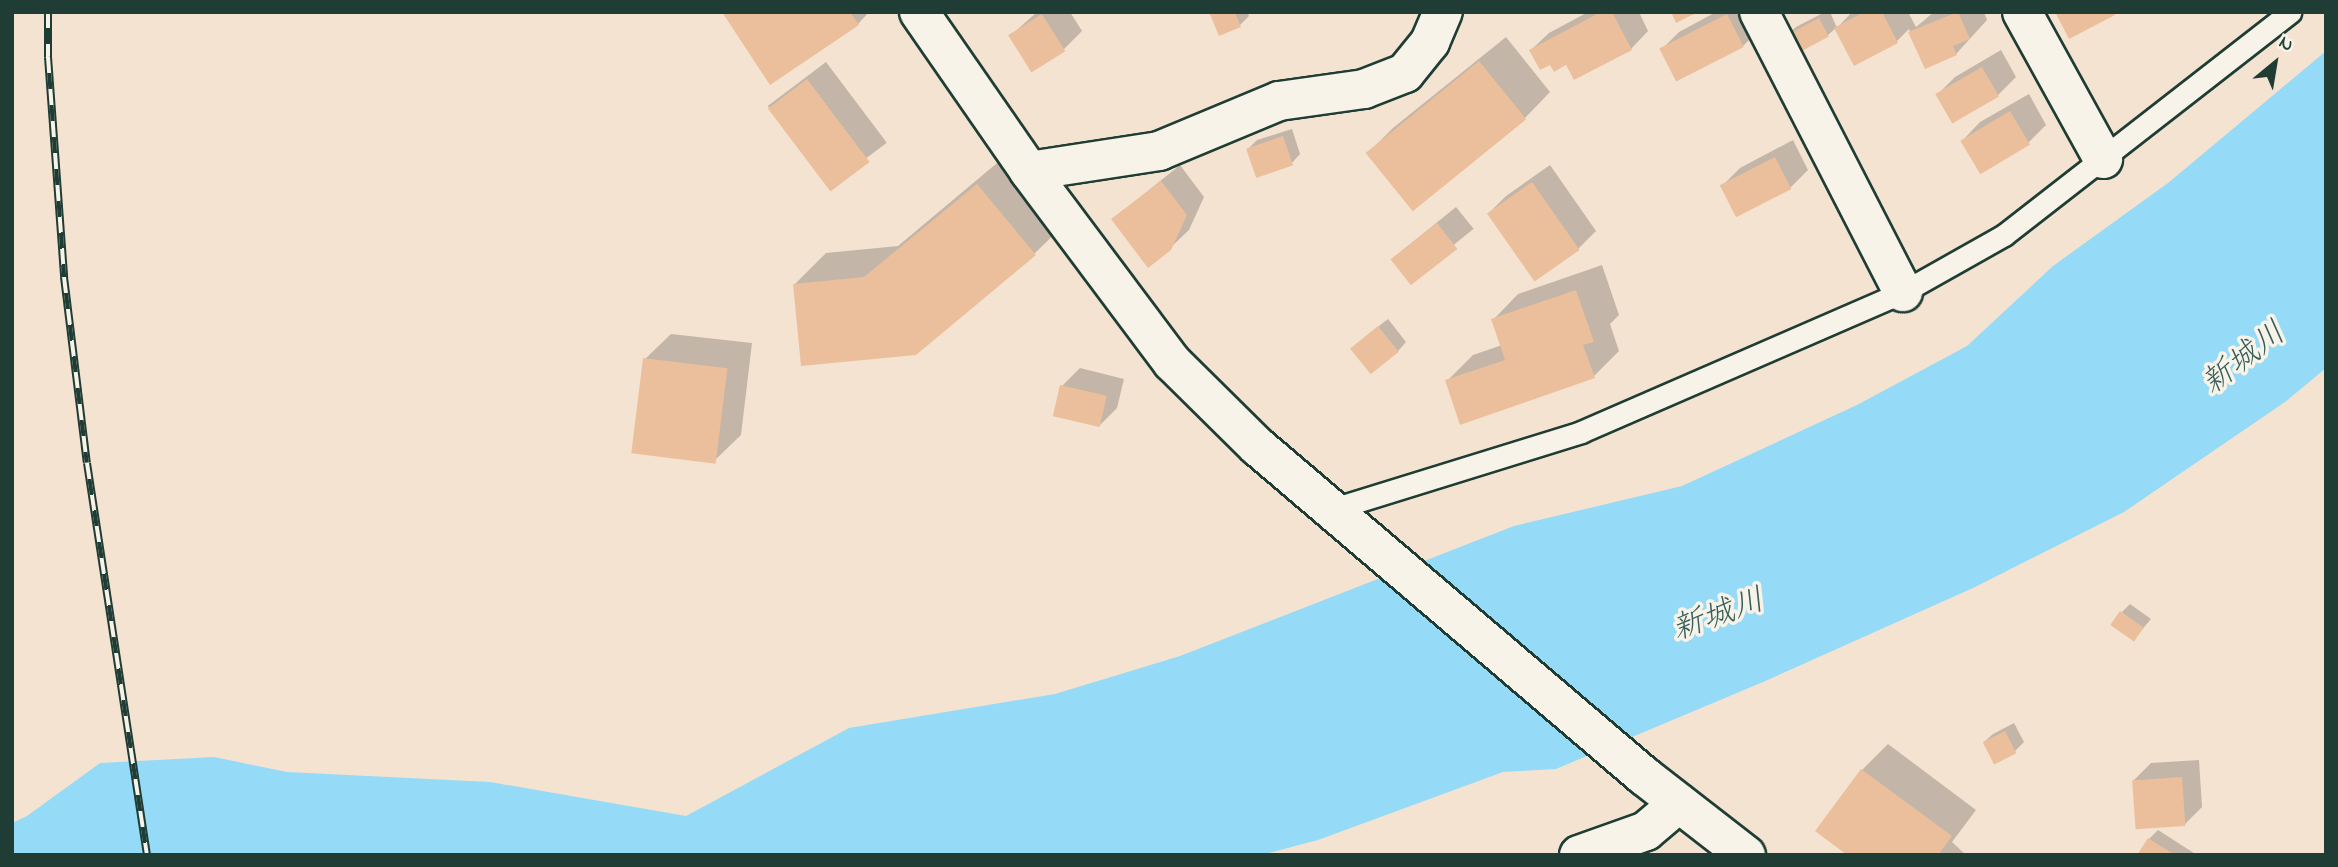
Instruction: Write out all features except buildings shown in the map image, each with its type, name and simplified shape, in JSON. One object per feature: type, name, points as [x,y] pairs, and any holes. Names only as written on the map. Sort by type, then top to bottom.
[{"type":"street","points":[[919,12],[1029,171],[1172,362],[1257,446],[1644,776],[1746,855]]},
{"type":"street","points":[[1029,171],[1159,151],[1279,101],[1364,89],[1405,73],[1430,42],[1443,12]]},
{"type":"street","points":[[1759,12],[1903,292]]},
{"type":"street","points":[[2022,12],[2103,159]]},
{"type":"street","points":[[1579,855],[1646,831],[1679,803]]},
{"type":"lane","points":[[1340,515],[1581,432],[1903,292],[2004,235],[2290,12]]},
{"type":"water","name":"新城川","points":[[2326,51],[2326,368],[2285,402],[2124,512],[1973,588],[1763,682],[1556,769],[1503,772],[1318,840],[1261,855],[12,855],[12,823],[27,816],[100,763],[214,757],[287,772],[490,782],[686,816],[849,728],[1055,694],[1180,656],[1514,526],[1682,486],[1857,405],[1967,346],[2053,266],[2168,183]]},
{"type":"railway","points":[[48,12],[48,57],[64,277],[87,463],[147,855]]}]
